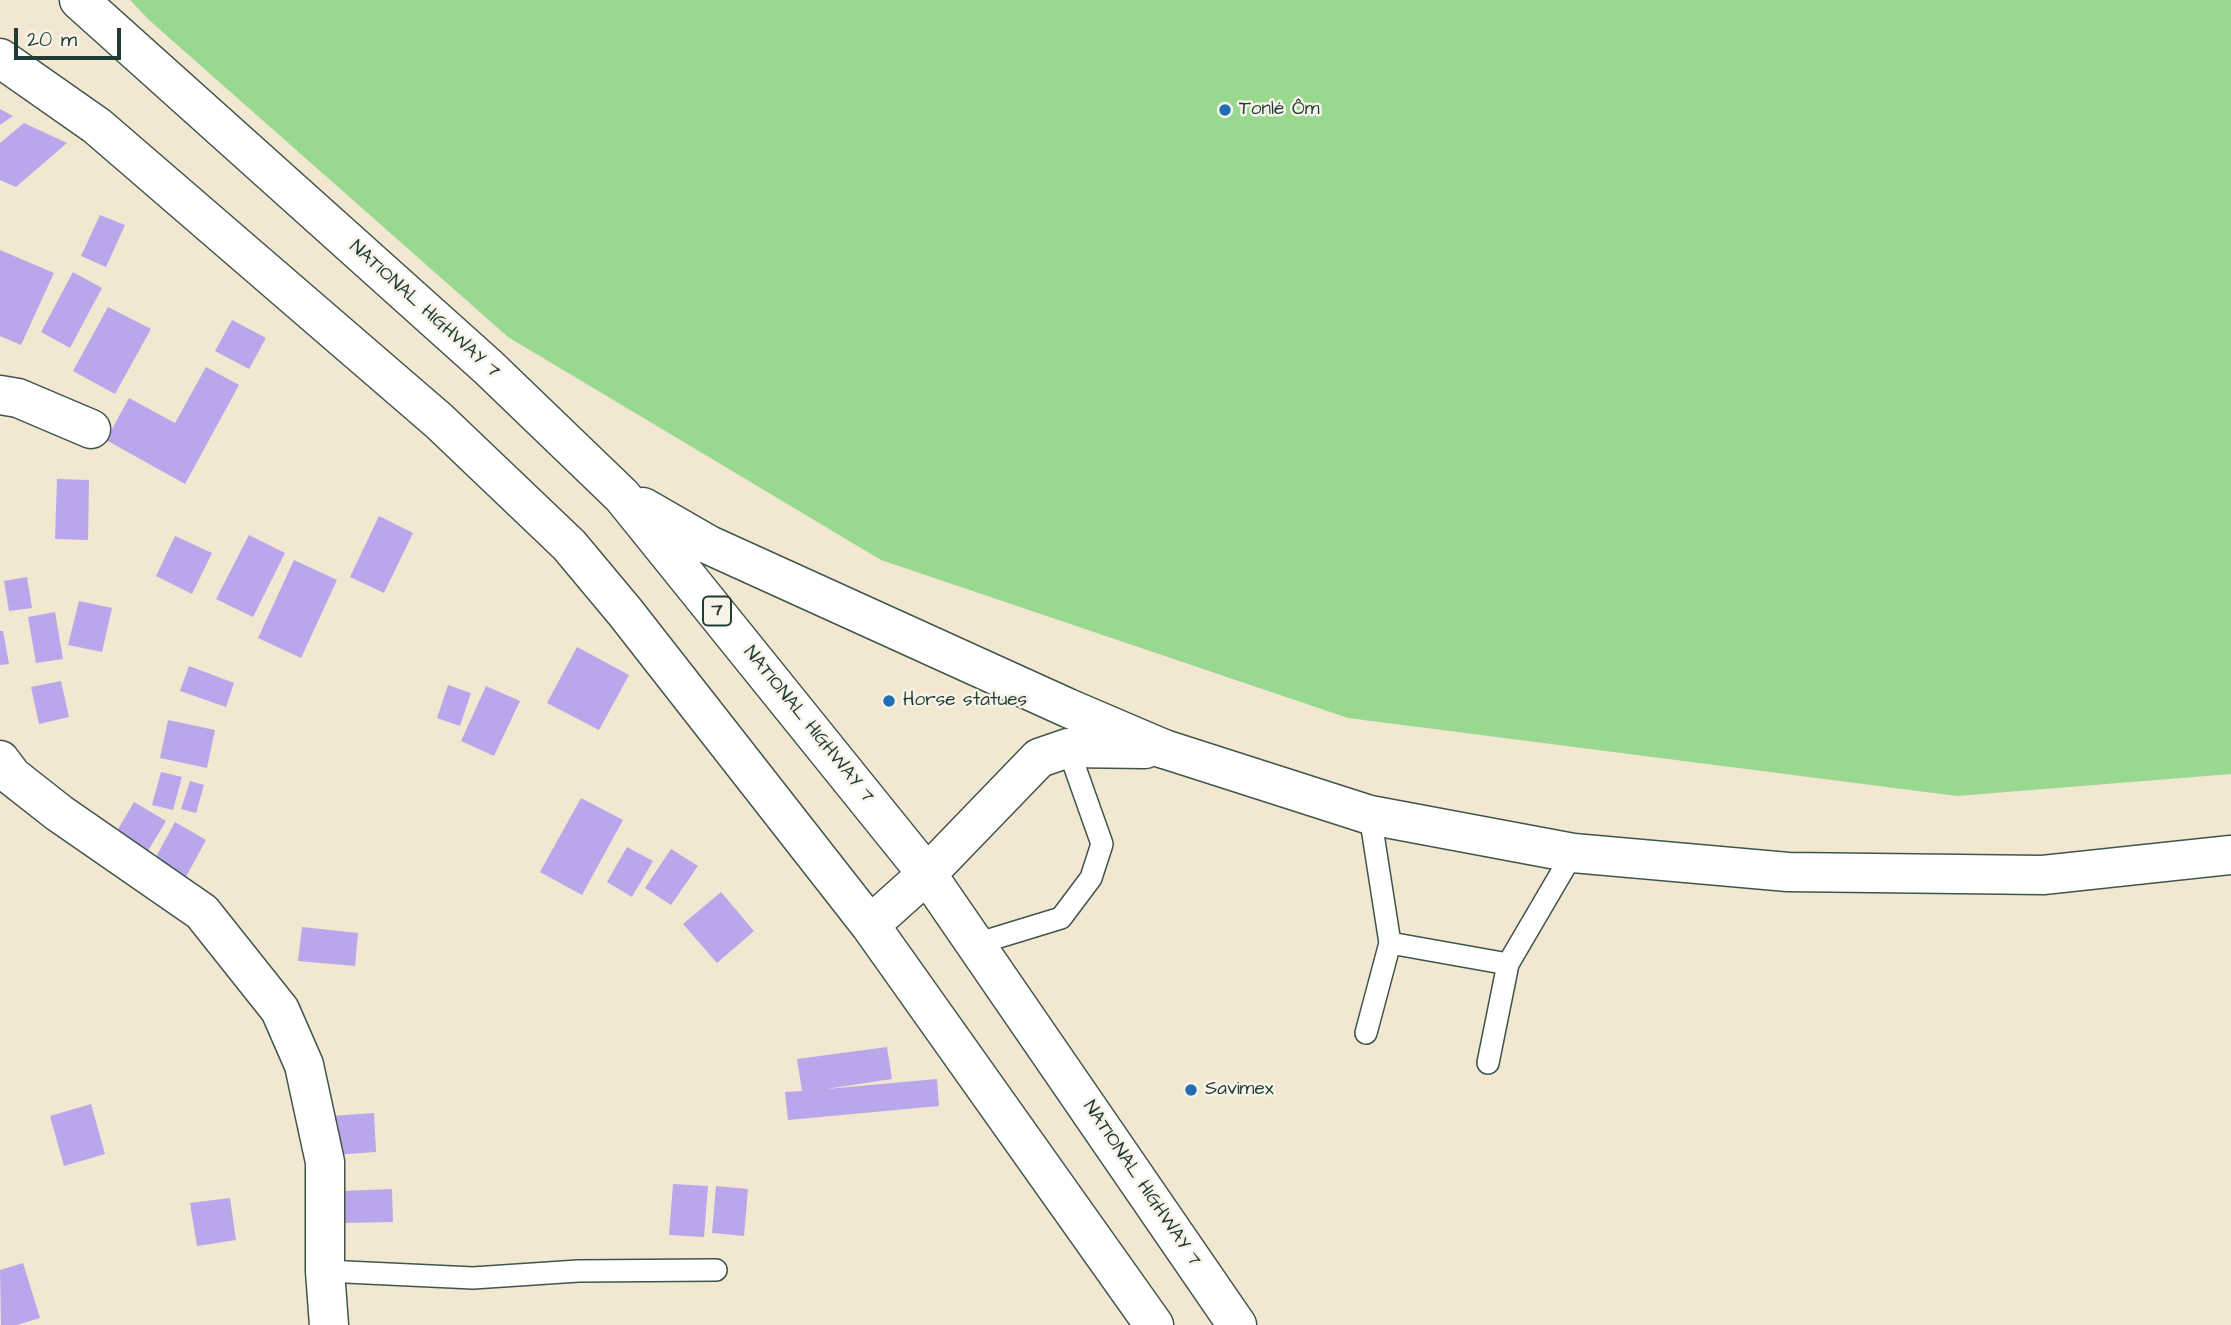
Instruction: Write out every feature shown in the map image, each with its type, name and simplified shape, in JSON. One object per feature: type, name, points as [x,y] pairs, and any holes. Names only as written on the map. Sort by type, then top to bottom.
[{"type":"main road","name":"NATIONAL HIGHWAY 7","points":[[79,0],[488,367],[622,496],[927,874],[1237,1325]]},
{"type":"main road","points":[[0,58],[97,126],[439,421],[569,545],[625,612],[870,925],[1154,1325]]},
{"type":"main road","points":[[0,395],[18,398],[91,429]]},
{"type":"main road","points":[[622,496],[709,545],[1068,709],[1164,749],[1370,814],[1573,853],[1788,872],[2043,876],[2231,855]]},
{"type":"main road","points":[[870,925],[927,874],[1039,758],[1068,748],[1164,749]]},
{"type":"main road","points":[[0,760],[12,776],[60,813],[202,912],[280,1010],[304,1065],[325,1162],[325,1271],[329,1325]]},
{"type":"lane","points":[[976,944],[1061,918],[1091,878],[1102,844],[1068,748]]},
{"type":"lane","points":[[1366,1033],[1390,943],[1370,814]]},
{"type":"lane","points":[[1488,1063],[1507,964],[1573,853]]},
{"type":"lane","points":[[1390,943],[1507,964]]},
{"type":"lane","points":[[325,1271],[474,1279],[578,1271],[716,1270]]},
{"type":"green space","points":[[130,0],[2231,0],[2231,774],[1957,796],[1348,718],[881,560],[508,337],[149,20]]},
{"type":"building","points":[[0,109],[13,116],[0,125]]},
{"type":"building","points":[[24,123],[67,143],[16,187],[0,180],[0,143]]},
{"type":"building","points":[[100,215],[125,225],[106,267],[81,256]]},
{"type":"building","points":[[0,250],[54,273],[21,345],[0,336]]},
{"type":"building","points":[[73,272],[102,288],[70,348],[41,332]]},
{"type":"building","points":[[108,307],[151,329],[115,394],[73,371]]},
{"type":"building","points":[[232,320],[266,338],[249,369],[215,351]]},
{"type":"building","points":[[206,367],[239,385],[185,484],[106,440],[129,398],[175,423]]},
{"type":"building","points":[[57,479],[89,480],[88,540],[55,539]]},
{"type":"building","points":[[379,516],[413,533],[384,593],[350,577]]},
{"type":"building","points":[[249,535],[285,553],[253,617],[216,599]]},
{"type":"building","points":[[175,536],[212,553],[192,594],[156,576]]},
{"type":"building","points":[[294,560],[337,580],[301,658],[258,638]]},
{"type":"building","points":[[27,577],[32,608],[9,611],[4,581]]},
{"type":"building","points":[[79,601],[112,608],[102,652],[68,645]]},
{"type":"building","points":[[55,612],[63,659],[36,663],[28,617]]},
{"type":"building","points":[[0,631],[3,631],[9,664],[0,665]]},
{"type":"building","points":[[577,647],[629,675],[599,730],[547,703]]},
{"type":"building","points":[[189,666],[234,683],[226,707],[180,691]]},
{"type":"building","points":[[61,681],[69,717],[39,724],[31,687]]},
{"type":"building","points":[[448,685],[471,693],[460,726],[437,718]]},
{"type":"building","points":[[486,686],[520,701],[494,756],[461,741]]},
{"type":"building","points":[[168,720],[215,730],[207,768],[160,758]]},
{"type":"building","points":[[161,772],[182,777],[173,810],[152,805]]},
{"type":"building","points":[[190,781],[204,785],[196,813],[181,809]]},
{"type":"building","points":[[581,798],[623,820],[582,895],[540,872]]},
{"type":"building","points":[[134,802],[166,821],[142,861],[110,843]]},
{"type":"building","points":[[175,822],[206,840],[182,884],[151,866]]},
{"type":"building","points":[[627,847],[653,861],[632,897],[607,882]]},
{"type":"building","points":[[671,849],[698,866],[671,905],[645,888]]},
{"type":"building","points":[[721,892],[754,931],[717,963],[683,924]]},
{"type":"building","points":[[302,927],[358,933],[355,966],[298,961]]},
{"type":"building","points":[[887,1047],[892,1079],[826,1089],[937,1079],[939,1106],[788,1120],[785,1092],[802,1091],[797,1059]]},
{"type":"building","points":[[91,1104],[105,1154],[64,1166],[50,1116]]},
{"type":"building","points":[[374,1113],[376,1152],[335,1155],[332,1116]]},
{"type":"building","points":[[673,1184],[708,1186],[704,1237],[669,1235]]},
{"type":"building","points":[[716,1186],[748,1189],[744,1236],[712,1233]]},
{"type":"building","points":[[392,1189],[393,1222],[344,1223],[343,1191]]},
{"type":"building","points":[[230,1198],[236,1240],[197,1246],[190,1203]]},
{"type":"building","points":[[23,1263],[40,1318],[17,1325],[1,1325],[0,1270]]},
{"type":"place","name":"Tonlé Ôm","points":[[1225,110]]},
{"type":"place","name":"Horse statues","points":[[889,701]]},
{"type":"place","name":"Savimex","points":[[1191,1090]]}]
